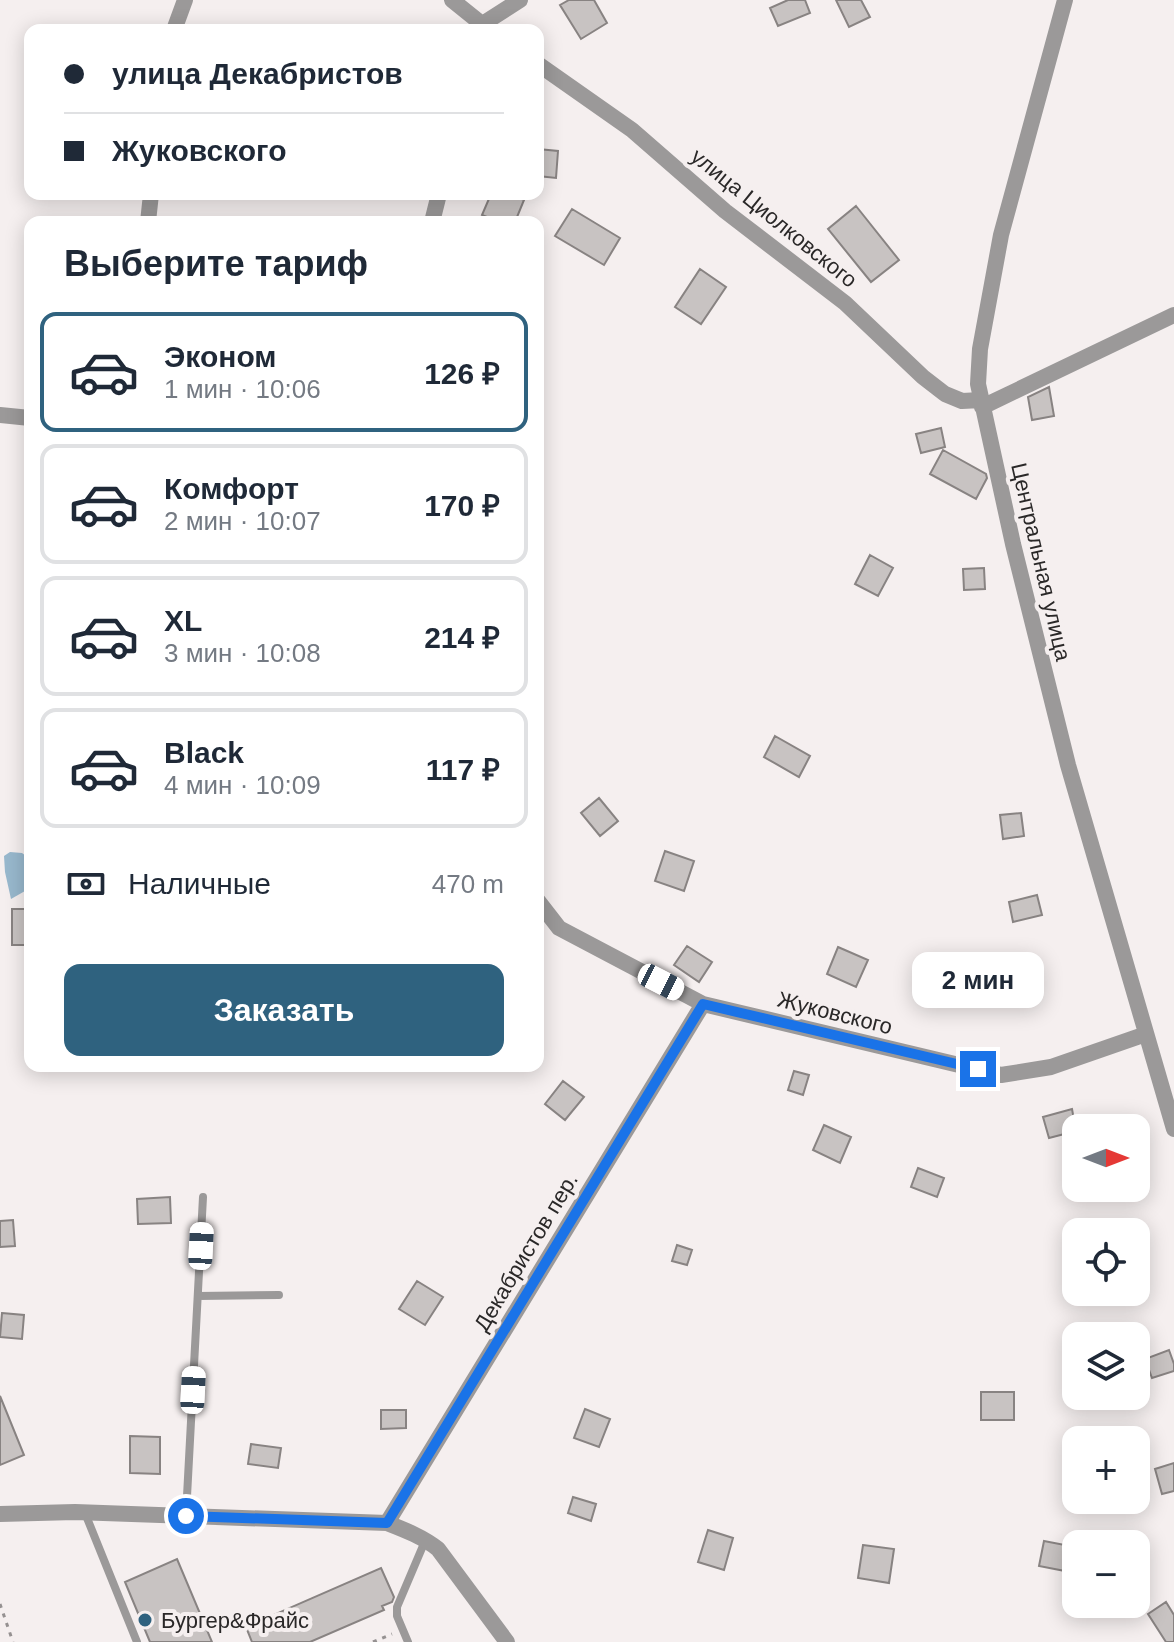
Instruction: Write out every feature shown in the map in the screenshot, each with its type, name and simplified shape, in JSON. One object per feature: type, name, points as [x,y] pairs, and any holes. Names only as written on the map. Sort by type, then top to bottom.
[{"type":"street","points":[[176,24],[185,0]]},
{"type":"street","points":[[452,0],[479,24]]},
{"type":"street","points":[[488,24],[520,0]]},
{"type":"street","name":"Центральная улица","points":[[1065,0],[1001,235],[980,349],[978,384],[1013,544],[1068,765],[1174,1129]]},
{"type":"street","name":"улица Циолковского","points":[[544,68],[632,130],[725,211],[845,303],[945,394],[982,404]]},
{"type":"street","points":[[982,404],[1174,315]]},
{"type":"street","points":[[0,415],[24,417]]},
{"type":"street","name":"Жуковского","points":[[544,909],[559,928],[703,1004],[1001,1075],[1051,1067],[1146,1034]]},
{"type":"street","name":"Декабристов пер.","points":[[387,1523],[703,1004]]},
{"type":"street","points":[[0,1514],[85,1513],[387,1523],[405,1529],[438,1549],[507,1642]]},
{"type":"lane","points":[[186,1516],[203,1197]]},
{"type":"lane","points":[[198,1296],[279,1295]]},
{"type":"lane","points":[[85,1513],[137,1642]]},
{"type":"lane","points":[[408,1642],[397,1616],[397,1607],[425,1540]]},
{"type":"path","points":[[0,1604],[13,1642]]},
{"type":"path","points":[[373,1642],[403,1629]]},
{"type":"water","points":[[10,852],[24,854],[24,892],[11,899],[5,872],[4,856]]},
{"type":"building","points":[[569,0],[594,0],[607,23],[581,39],[560,5]]},
{"type":"building","points":[[788,0],[805,0],[810,13],[778,26],[770,8]]},
{"type":"building","points":[[836,0],[861,0],[870,17],[849,27]]},
{"type":"building","points":[[544,150],[558,151],[556,178],[544,177]]},
{"type":"building","points":[[488,200],[524,200],[517,216],[482,215]]},
{"type":"building","points":[[856,206],[899,260],[871,282],[828,229]]},
{"type":"building","points":[[572,209],[620,238],[604,265],[555,236]]},
{"type":"building","points":[[700,269],[726,287],[701,324],[675,307]]},
{"type":"building","points":[[1049,387],[1054,416],[1032,420],[1028,397]]},
{"type":"building","points":[[941,428],[945,447],[921,453],[916,434]]},
{"type":"building","points":[[943,450],[986,474],[987,478],[976,499],[930,474]]},
{"type":"building","points":[[870,555],[893,568],[878,596],[855,584]]},
{"type":"building","points":[[984,568],[985,589],[964,590],[963,569]]},
{"type":"building","points":[[775,736],[810,756],[799,777],[764,757]]},
{"type":"building","points":[[599,798],[618,821],[600,836],[581,813]]},
{"type":"building","points":[[1021,813],[1024,836],[1003,839],[1000,815]]},
{"type":"building","points":[[665,851],[694,861],[684,891],[655,881]]},
{"type":"building","points":[[1037,895],[1042,915],[1013,922],[1009,902]]},
{"type":"building","points":[[12,909],[24,909],[24,945],[12,945]]},
{"type":"building","points":[[687,946],[712,962],[699,982],[674,965]]},
{"type":"building","points":[[838,947],[868,960],[856,987],[827,974]]},
{"type":"building","points":[[964,961],[994,974],[983,999],[954,987]]},
{"type":"building","points":[[794,1071],[809,1075],[803,1095],[788,1090]]},
{"type":"building","points":[[563,1081],[584,1097],[565,1120],[545,1104]]},
{"type":"building","points":[[1072,1109],[1073,1114],[1062,1114],[1062,1135],[1049,1138],[1043,1117]]},
{"type":"building","points":[[824,1125],[851,1137],[840,1163],[813,1150]]},
{"type":"building","points":[[918,1168],[944,1178],[937,1197],[911,1187]]},
{"type":"building","points":[[170,1197],[171,1223],[138,1224],[137,1199]]},
{"type":"building","points":[[13,1220],[15,1246],[0,1247],[0,1221]]},
{"type":"building","points":[[677,1245],[692,1250],[687,1265],[672,1261]]},
{"type":"building","points":[[417,1281],[443,1297],[425,1325],[399,1309]]},
{"type":"building","points":[[2,1313],[24,1315],[22,1339],[0,1337]]},
{"type":"building","points":[[1169,1350],[1174,1371],[1152,1378],[1150,1357]]},
{"type":"building","points":[[981,1392],[1014,1392],[1014,1420],[981,1420]]},
{"type":"building","points":[[0,1396],[24,1455],[0,1465]]},
{"type":"building","points":[[585,1409],[610,1419],[599,1447],[574,1438]]},
{"type":"building","points":[[381,1410],[406,1410],[406,1428],[381,1429]]},
{"type":"building","points":[[130,1436],[160,1437],[160,1474],[130,1473]]},
{"type":"building","points":[[251,1444],[281,1448],[278,1468],[248,1464]]},
{"type":"building","points":[[1174,1463],[1174,1491],[1162,1494],[1155,1469]]},
{"type":"building","points":[[573,1497],[596,1504],[591,1521],[568,1513]]},
{"type":"building","points":[[708,1530],[733,1538],[724,1570],[698,1562]]},
{"type":"building","points":[[1044,1541],[1062,1544],[1062,1570],[1039,1566]]},
{"type":"building","points":[[863,1545],[894,1549],[889,1583],[858,1578]]},
{"type":"building","points":[[177,1559],[212,1642],[150,1642],[125,1582]]},
{"type":"building","points":[[381,1568],[394,1597],[392,1602],[382,1606],[384,1610],[310,1642],[252,1642],[246,1627]]},
{"type":"building","points":[[1166,1602],[1174,1615],[1174,1642],[1166,1642],[1150,1613]]},
{"type":"place","name":"Бургер&Фрайс","points":[[145,1620]]},
{"type":"route","points":[[186,1516],[387,1523],[703,1004],[978,1069]]}]
